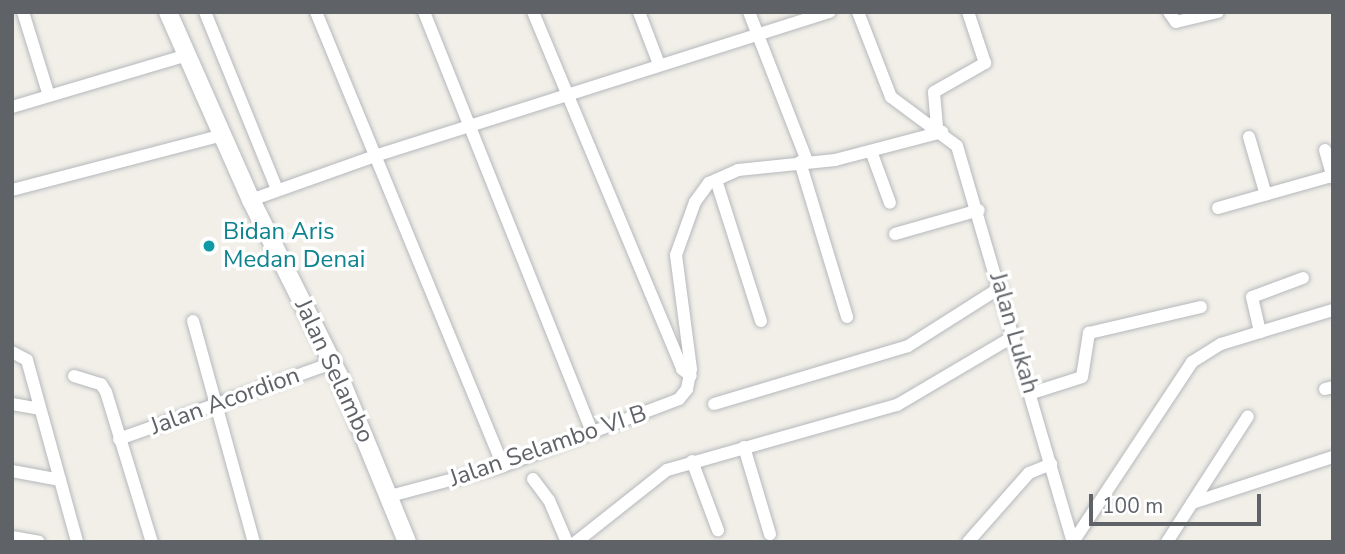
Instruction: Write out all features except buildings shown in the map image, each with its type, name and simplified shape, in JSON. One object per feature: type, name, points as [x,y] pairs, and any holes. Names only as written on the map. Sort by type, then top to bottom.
[{"type":"street","points":[[23,12],[49,96]]},
{"type":"street","name":"Jalan Selambo","points":[[168,12],[251,200],[332,363],[407,542]]},
{"type":"street","points":[[205,12],[277,189]]},
{"type":"street","points":[[316,12],[503,466]]},
{"type":"street","points":[[424,12],[592,431]]},
{"type":"street","points":[[533,12],[566,97],[682,369],[691,376]]},
{"type":"street","points":[[639,12],[659,64]]},
{"type":"street","points":[[749,12],[803,161],[847,317]]},
{"type":"street","points":[[251,200],[375,156],[830,12]]},
{"type":"street","points":[[858,12],[888,93],[916,120],[940,129]]},
{"type":"street","points":[[940,129],[934,92],[985,63],[968,12]]},
{"type":"street","points":[[1168,12],[1176,22],[1218,12]]},
{"type":"street","points":[[12,107],[187,55]]},
{"type":"street","points":[[691,376],[676,255],[695,202],[716,180],[738,170],[803,161],[835,160],[940,129]]},
{"type":"street","name":"Jalan Lukah","points":[[940,129],[957,146],[979,210],[1073,542]]},
{"type":"street","points":[[12,190],[223,135]]},
{"type":"street","points":[[1249,137],[1266,194]]},
{"type":"street","points":[[1218,208],[1332,177],[1325,150]]},
{"type":"street","points":[[871,151],[890,203]]},
{"type":"street","points":[[716,180],[761,321]]},
{"type":"street","points":[[895,234],[979,210]]},
{"type":"street","points":[[1260,332],[1252,297],[1303,278]]},
{"type":"street","points":[[714,404],[908,346],[1001,287]]},
{"type":"street","points":[[1032,393],[1082,377],[1089,333],[1202,307]]},
{"type":"street","points":[[1073,542],[1192,362],[1222,344],[1333,310]]},
{"type":"street","points":[[193,321],[214,405],[254,542]]},
{"type":"street","points":[[576,542],[667,470],[897,405],[1014,336]]},
{"type":"street","points":[[12,352],[27,360],[77,542]]},
{"type":"street","name":"Jalan Acordion","points":[[119,439],[332,363]]},
{"type":"street","points":[[74,376],[104,387],[152,542]]},
{"type":"street","name":"Jalan Selambo VI B","points":[[390,496],[503,466],[592,431],[667,406],[687,389],[691,376]]},
{"type":"street","points":[[12,404],[40,409]]},
{"type":"street","points":[[1167,542],[1248,416]]},
{"type":"street","points":[[744,447],[771,534]]},
{"type":"street","points":[[1192,503],[1333,457]]},
{"type":"street","points":[[692,461],[718,530]]},
{"type":"street","points":[[968,542],[1028,474],[1051,464]]},
{"type":"street","points":[[12,471],[60,480]]},
{"type":"street","points":[[533,479],[549,499],[567,542]]},
{"type":"street","points":[[12,537],[39,542]]},
{"type":"place","name":"Bidan Aris Medan Denai","points":[[209,246]]}]
